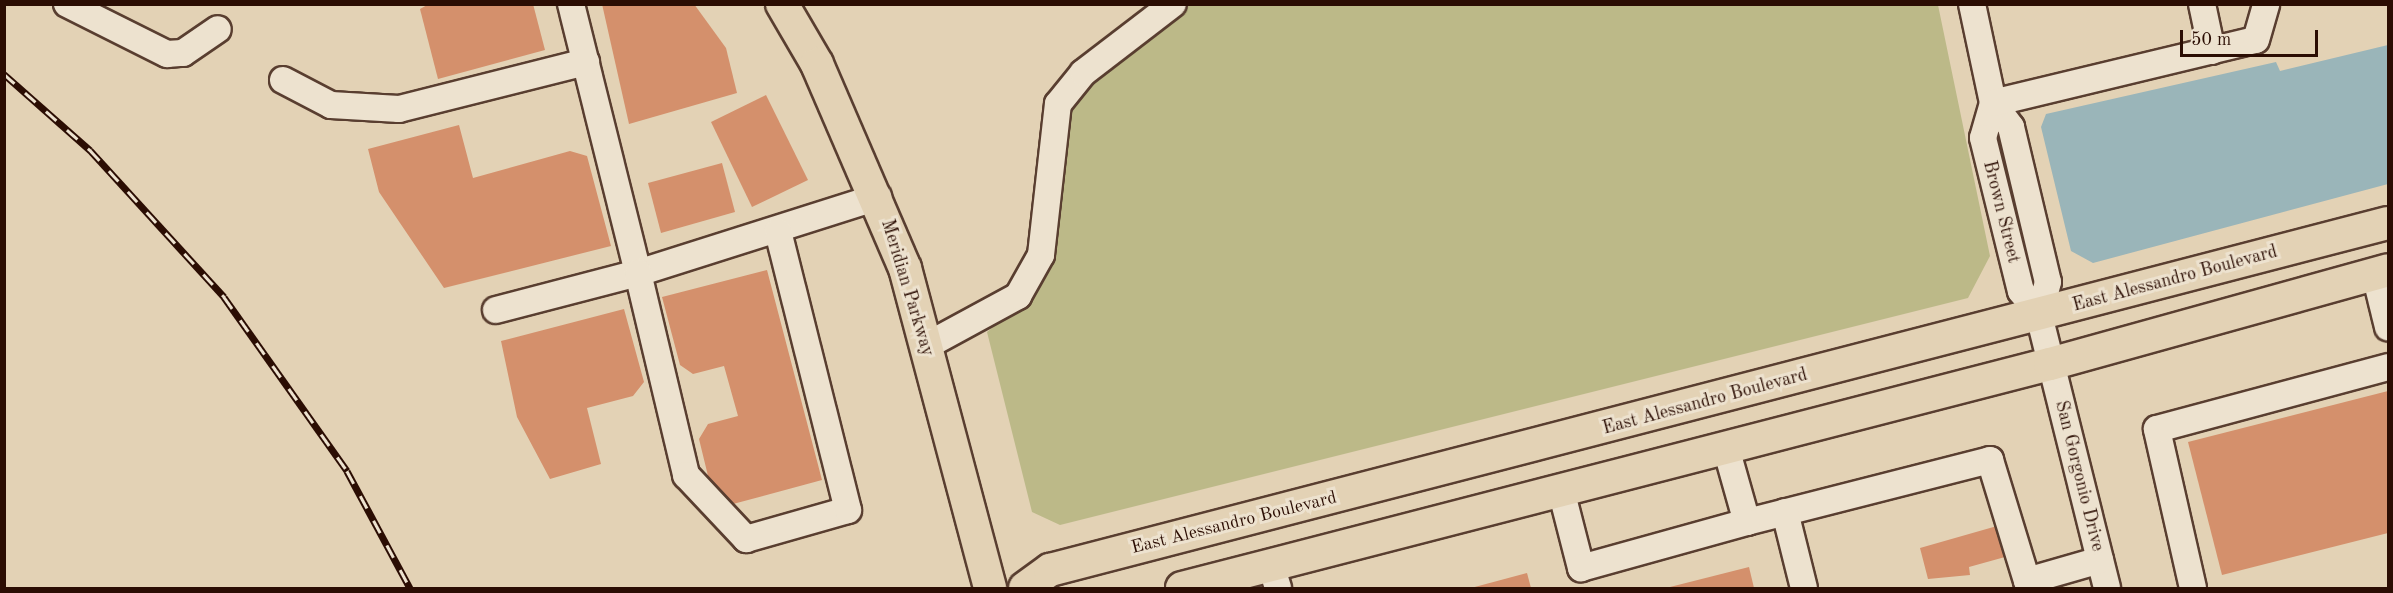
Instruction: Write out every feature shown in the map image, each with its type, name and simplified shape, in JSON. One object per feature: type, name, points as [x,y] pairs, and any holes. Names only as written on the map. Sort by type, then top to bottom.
[{"type":"main road","name":"Meridian Parkway","points":[[782,4],[817,64],[878,197],[926,346],[990,588]]},
{"type":"main road","name":"East Alessandro Boulevard","points":[[1025,588],[1050,570],[2388,223]]},
{"type":"main road","points":[[1182,588],[1274,577],[1561,490],[2050,363],[2381,272]]},
{"type":"street","points":[[67,4],[167,54],[183,53],[218,29]]},
{"type":"street","points":[[571,4],[686,475],[746,538],[848,510],[778,232]]},
{"type":"street","points":[[926,346],[1018,296],[1041,255],[1058,104],[1083,73],[1173,4]]},
{"type":"street","name":"Brown Street","points":[[1972,4],[1992,103],[2011,127],[2048,282],[2039,315],[2050,363]]},
{"type":"street","points":[[2202,4],[2212,51]]},
{"type":"street","points":[[1992,103],[2256,40],[2266,4]]},
{"type":"street","points":[[283,81],[331,105],[399,110],[586,62]]},
{"type":"street","points":[[496,310],[638,273],[778,232],[878,197]]},
{"type":"street","points":[[2381,272],[2388,327]]},
{"type":"street","name":"San Gorgonio Drive","points":[[2050,363],[2107,588]]},
{"type":"street","points":[[2193,588],[2157,429],[2388,367]]},
{"type":"street","points":[[1726,448],[1747,522]]},
{"type":"street","points":[[1561,490],[1584,578],[1747,522],[1990,460],[2025,585],[2100,560]]},
{"type":"street","points":[[1785,513],[1803,588]]},
{"type":"shaded area","points":[[1150,5],[1938,5],[1990,256],[1968,298],[1060,525],[1032,512],[987,332],[1024,302],[1056,257],[1068,110]]},
{"type":"water","points":[[2388,45],[2388,184],[2093,263],[2071,251],[2041,127],[2046,114],[2276,62],[2280,71]]},
{"type":"building","points":[[429,4],[533,4],[545,50],[438,79],[420,9]]},
{"type":"building","points":[[602,4],[694,4],[726,48],[737,93],[629,124]]},
{"type":"building","points":[[766,95],[808,180],[752,207],[711,122]]},
{"type":"building","points":[[459,125],[473,178],[570,151],[587,156],[611,246],[444,288],[379,192],[368,149]]},
{"type":"building","points":[[722,163],[735,212],[661,233],[648,183]]},
{"type":"building","points":[[767,270],[822,480],[733,504],[709,480],[699,439],[708,424],[738,416],[724,366],[693,374],[680,365],[662,297]]},
{"type":"building","points":[[624,309],[644,382],[633,396],[587,408],[601,464],[550,479],[517,417],[501,341]]},
{"type":"building","points":[[2388,391],[2388,533],[2222,575],[2188,442]]},
{"type":"building","points":[[1997,526],[2005,557],[1969,567],[1970,575],[1928,579],[1920,548]]},
{"type":"building","points":[[1749,567],[1754,588],[1666,588]]},
{"type":"building","points":[[1527,573],[1531,588],[1471,588]]},
{"type":"railway","points":[[4,74],[90,150],[224,297],[347,471],[410,588]]}]
